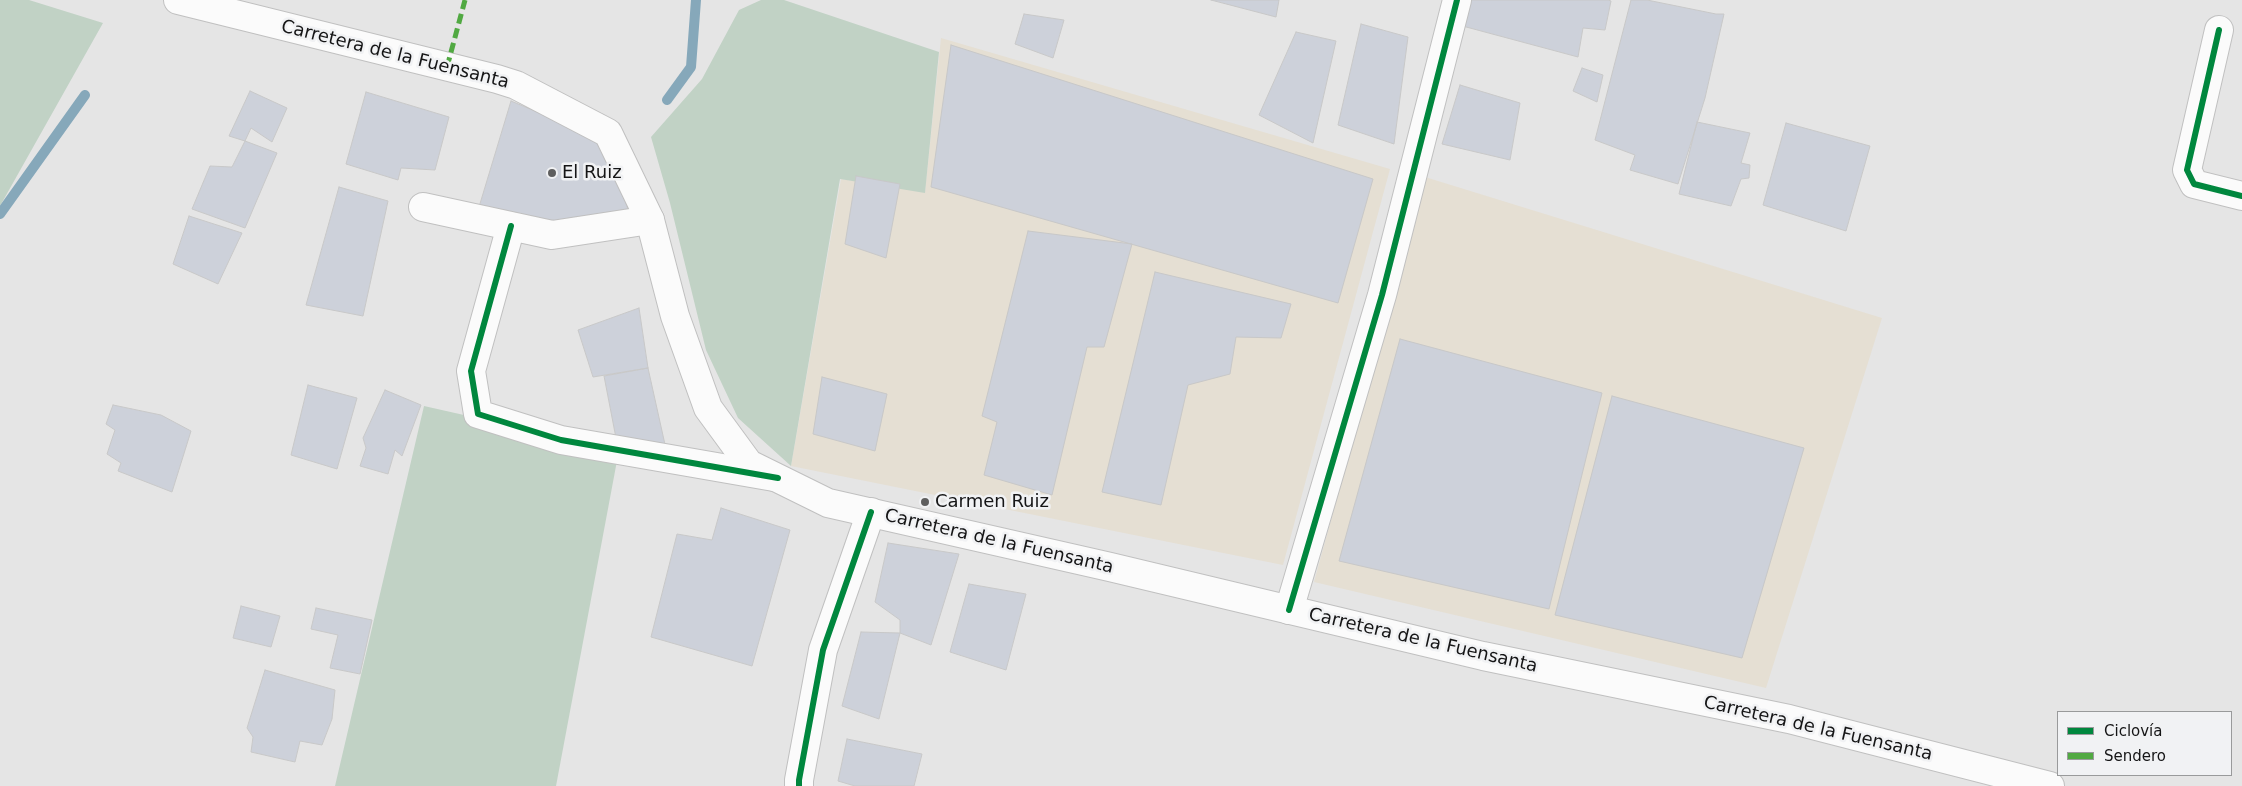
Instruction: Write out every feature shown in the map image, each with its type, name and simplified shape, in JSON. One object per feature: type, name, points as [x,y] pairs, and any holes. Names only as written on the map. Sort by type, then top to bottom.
[{"type":"main road","name":"Carretera de la Fuensanta","points":[[178,0],[497,79],[516,86],[608,133],[650,220],[675,316],[708,408],[749,464],[828,502],[1483,656],[1789,719],[2050,786]]},
{"type":"main road","points":[[1289,610],[1382,295],[1457,0]]},
{"type":"main road","points":[[2219,30],[2187,170],[2194,184],[2242,196]]},
{"type":"main road","points":[[423,208],[552,235],[650,220]]},
{"type":"main road","points":[[511,226],[471,371],[478,414],[561,440],[778,478]]},
{"type":"main road","points":[[799,786],[823,650],[871,512]]},
{"type":"shaded area","points":[[941,38],[1390,169],[1283,565],[791,466],[841,179],[925,192]]},
{"type":"shaded area","points":[[1425,177],[1882,318],[1766,688],[1314,582]]},
{"type":"green space","points":[[0,0],[29,0],[103,23],[0,206]]},
{"type":"green space","points":[[761,0],[784,0],[939,52],[925,193],[840,179],[791,466],[738,418],[706,350],[670,203],[651,137],[702,79],[739,10]]},
{"type":"green space","points":[[424,406],[619,450],[556,786],[335,786]]},
{"type":"building","points":[[1211,0],[1279,0],[1276,17]]},
{"type":"building","points":[[1462,0],[1611,1],[1605,30],[1583,28],[1578,57],[1455,24]]},
{"type":"building","points":[[1631,0],[1647,0],[1724,14],[1705,98],[1678,184],[1630,170],[1635,155],[1595,140]]},
{"type":"building","points":[[1024,14],[1064,20],[1053,58],[1015,44]]},
{"type":"building","points":[[1361,24],[1408,37],[1394,144],[1338,125]]},
{"type":"building","points":[[1296,32],[1336,41],[1313,143],[1259,115]]},
{"type":"building","points":[[951,45],[1373,179],[1338,303],[931,187]]},
{"type":"building","points":[[1582,68],[1603,75],[1597,102],[1573,91]]},
{"type":"building","points":[[1460,85],[1520,103],[1510,160],[1442,144]]},
{"type":"building","points":[[250,91],[287,108],[272,142],[251,128],[245,141],[229,136]]},
{"type":"building","points":[[366,92],[449,117],[435,170],[401,168],[398,180],[346,164]]},
{"type":"building","name":"El Ruiz","points":[[511,101],[604,140],[628,209],[558,222],[479,207]]},
{"type":"building","points":[[1697,122],[1750,133],[1741,163],[1750,165],[1749,178],[1741,179],[1731,206],[1679,194]]},
{"type":"building","points":[[1786,123],[1870,146],[1846,231],[1763,205]]},
{"type":"building","points":[[245,141],[277,153],[245,228],[192,209],[210,166],[232,167]]},
{"type":"building","points":[[856,176],[900,184],[886,258],[845,244]]},
{"type":"building","points":[[339,187],[388,201],[363,316],[306,305]]},
{"type":"building","points":[[189,216],[242,233],[218,284],[173,264]]},
{"type":"building","points":[[1028,231],[1132,244],[1104,347],[1087,347],[1052,495],[984,475],[997,422],[982,416]]},
{"type":"building","points":[[1155,272],[1291,304],[1281,338],[1236,337],[1230,374],[1188,385],[1161,505],[1102,492]]},
{"type":"building","points":[[639,308],[648,368],[593,377],[578,330]]},
{"type":"building","points":[[1400,339],[1602,393],[1549,609],[1339,561]]},
{"type":"building","points":[[648,368],[666,449],[616,438],[604,376]]},
{"type":"building","points":[[822,377],[887,394],[875,451],[813,434]]},
{"type":"building","points":[[308,385],[357,398],[337,469],[291,455]]},
{"type":"building","points":[[385,390],[421,405],[402,456],[395,450],[388,474],[360,466],[366,448],[363,438]]},
{"type":"building","points":[[1612,396],[1804,448],[1742,658],[1555,615]]},
{"type":"building","points":[[113,405],[161,415],[191,431],[172,492],[118,471],[121,463],[107,454],[115,430],[106,424]]},
{"type":"building","points":[[721,508],[790,530],[752,666],[651,637],[677,534],[712,540]]},
{"type":"building","points":[[888,543],[959,554],[931,645],[900,633],[900,620],[875,602]]},
{"type":"building","points":[[969,584],[1026,594],[1006,670],[950,652]]},
{"type":"building","points":[[241,606],[280,616],[271,647],[233,638]]},
{"type":"building","points":[[316,608],[372,620],[360,674],[330,668],[338,635],[311,629]]},
{"type":"building","points":[[861,632],[900,633],[879,719],[842,706]]},
{"type":"building","points":[[265,670],[335,690],[332,719],[322,745],[300,741],[295,762],[251,752],[253,737],[247,728]]},
{"type":"building","points":[[847,739],[922,754],[914,786],[855,786],[838,781]]},
{"type":"waterway","points":[[667,100],[691,67],[696,0]]},
{"type":"waterway","points":[[0,214],[85,95]]},
{"type":"marked path","points":[[447,67],[465,0]]},
{"type":"cycle path","points":[[1289,610],[1382,295],[1457,0]]},
{"type":"cycle path","points":[[2219,30],[2187,170],[2194,184],[2242,196]]},
{"type":"cycle path","points":[[511,226],[471,371],[478,414],[561,440],[778,478]]},
{"type":"cycle path","points":[[799,786],[823,650],[871,512]]},
{"type":"place","name":"El Ruiz","points":[[552,173]]},
{"type":"place","name":"Carmen Ruiz","points":[[925,502]]}]
